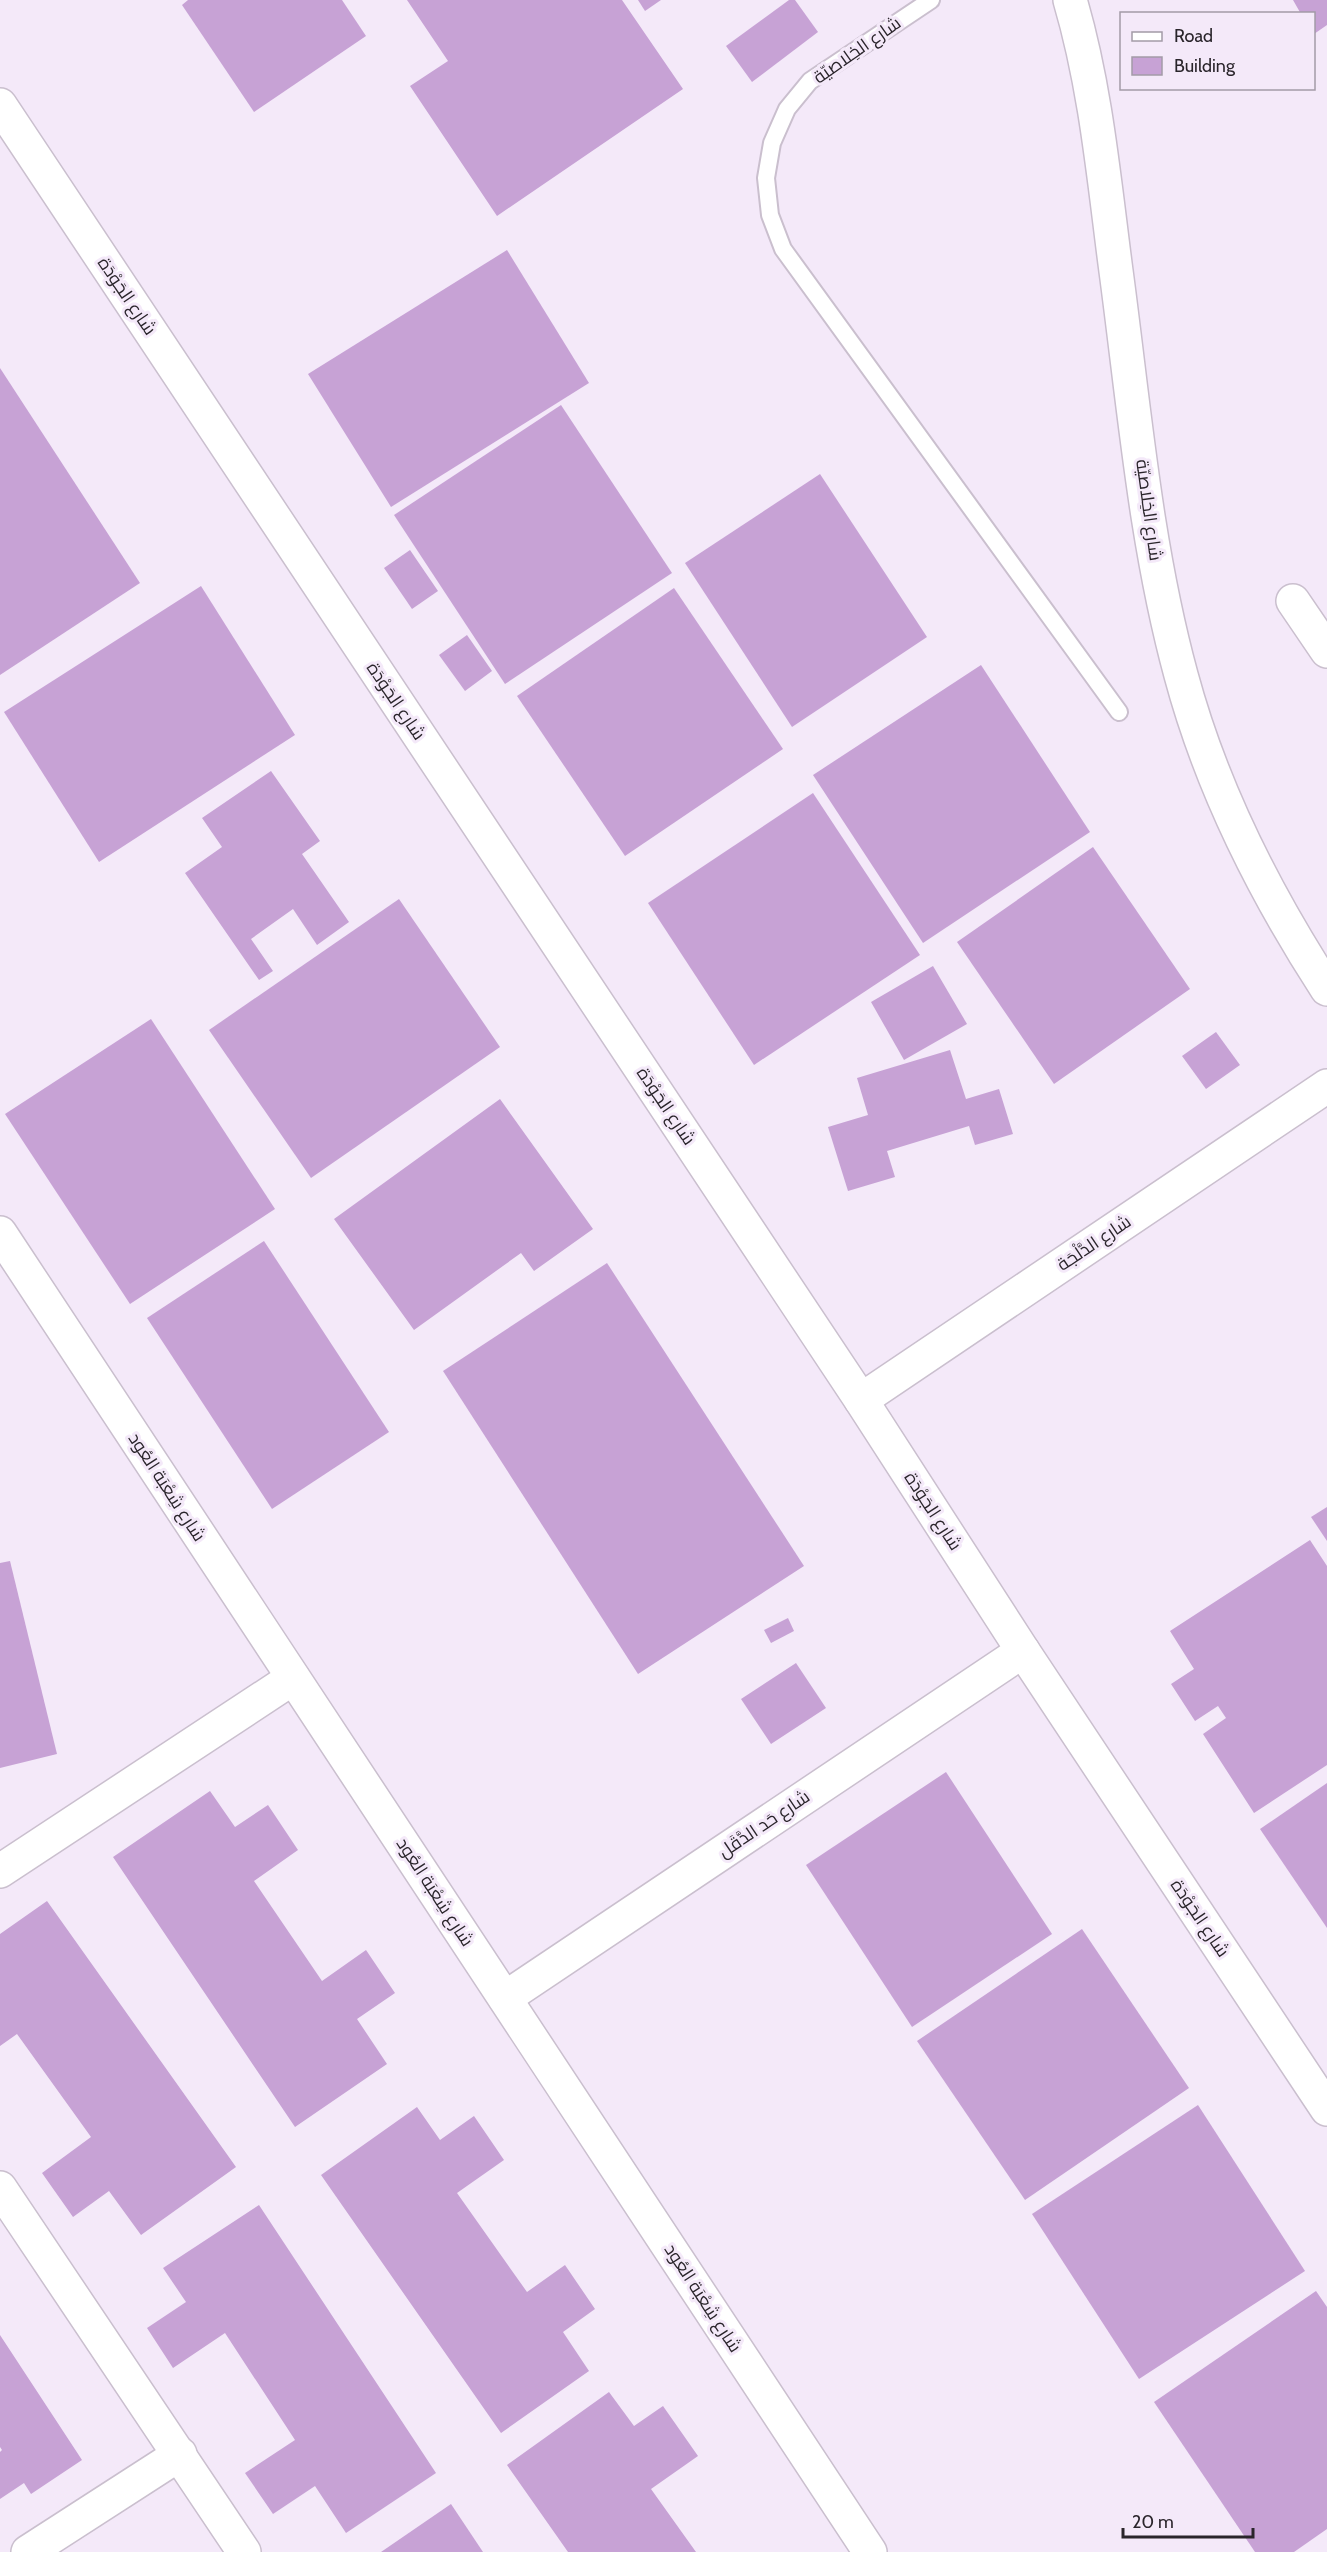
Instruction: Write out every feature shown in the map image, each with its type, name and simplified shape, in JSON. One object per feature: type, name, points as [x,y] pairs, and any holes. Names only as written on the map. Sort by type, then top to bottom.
[{"type":"street","name":"شارع الخِلاصيّة","points":[[1070,0],[1096,121],[1152,536],[1164,606],[1181,676],[1203,744],[1229,810],[1259,875],[1327,989]]},
{"type":"street","name":"شارع الجَوْدَة","points":[[0,105],[861,1400],[1023,1651],[1327,2109]]},
{"type":"street","points":[[1293,601],[1327,651]]},
{"type":"street","name":"شارع الدَّلْجَة","points":[[861,1400],[1327,1086]]},
{"type":"street","name":"شارع شِعْبَة العُود","points":[[0,1233],[870,2552]]},
{"type":"street","name":"شارع حَد الدَّقَل","points":[[505,1998],[1023,1651]]},
{"type":"street","points":[[0,1871],[293,1678]]},
{"type":"street","points":[[0,2188],[244,2552]]},
{"type":"street","points":[[28,2552],[180,2454]]},
{"type":"lane","name":"شارع الخِلاصيّة","points":[[931,0],[810,81],[788,109],[772,143],[766,178],[770,215],[783,249],[1119,712]]},
{"type":"building","points":[[188,0],[342,0],[366,36],[254,112],[182,5]]},
{"type":"building","points":[[407,0],[622,0],[683,89],[497,216],[410,86],[448,61]]},
{"type":"building","points":[[638,0],[661,0],[645,11]]},
{"type":"building","points":[[789,0],[795,0],[818,32],[752,82],[726,46]]},
{"type":"building","points":[[1293,0],[1327,0],[1327,25],[1315,33],[1315,12],[1300,12]]},
{"type":"building","points":[[507,250],[589,383],[391,507],[308,374]]},
{"type":"building","points":[[0,368],[140,583],[0,675]]},
{"type":"building","points":[[561,405],[672,573],[505,684],[394,515]]},
{"type":"building","points":[[820,474],[927,637],[792,727],[685,563]]},
{"type":"building","points":[[410,550],[438,591],[412,609],[384,568]]},
{"type":"building","points":[[201,586],[295,735],[99,862],[4,712]]},
{"type":"building","points":[[674,588],[783,749],[625,856],[517,696]]},
{"type":"building","points":[[467,635],[492,671],[465,691],[439,655]]},
{"type":"building","points":[[981,665],[1090,832],[923,943],[813,775]]},
{"type":"building","points":[[271,771],[320,841],[302,854],[349,922],[317,945],[293,909],[251,939],[273,971],[259,980],[185,873],[222,847],[202,818]]},
{"type":"building","points":[[813,793],[920,955],[754,1065],[648,903]]},
{"type":"building","points":[[1093,847],[1190,989],[1054,1084],[957,942]]},
{"type":"building","points":[[399,899],[500,1047],[311,1178],[209,1030]]},
{"type":"building","points":[[933,966],[967,1024],[904,1060],[871,1002]]},
{"type":"building","points":[[151,1019],[275,1209],[130,1304],[5,1114]]},
{"type":"building","points":[[1216,1032],[1240,1065],[1206,1089],[1182,1056]]},
{"type":"building","points":[[950,1050],[966,1099],[999,1089],[1013,1134],[975,1145],[969,1126],[887,1151],[895,1177],[848,1191],[828,1127],[868,1115],[857,1078]]},
{"type":"building","points":[[500,1099],[593,1229],[534,1271],[521,1253],[414,1330],[334,1219]]},
{"type":"building","points":[[264,1241],[389,1432],[272,1509],[147,1318]]},
{"type":"building","points":[[607,1263],[804,1566],[638,1674],[443,1371]]},
{"type":"building","points":[[1327,1507],[1327,1541],[1311,1517]]},
{"type":"building","points":[[1310,1540],[1327,1566],[1327,1765],[1254,1813],[1203,1734],[1226,1718],[1218,1706],[1195,1721],[1171,1684],[1194,1669],[1170,1631]]},
{"type":"building","points":[[10,1561],[57,1754],[0,1768],[0,1563]]},
{"type":"building","points":[[788,1618],[794,1631],[771,1643],[764,1630]]},
{"type":"building","points":[[796,1663],[826,1708],[771,1744],[741,1699]]},
{"type":"building","points":[[946,1772],[1052,1934],[912,2027],[806,1865]]},
{"type":"building","points":[[1327,1783],[1327,1928],[1260,1829]]},
{"type":"building","points":[[210,1791],[235,1827],[268,1805],[298,1850],[254,1881],[322,1981],[366,1950],[395,1993],[357,2019],[387,2064],[295,2127],[113,1857]]},
{"type":"building","points":[[47,1901],[236,2167],[141,2235],[109,2191],[73,2217],[42,2173],[91,2137],[17,2034],[0,2046],[0,1934]]},
{"type":"building","points":[[1082,1929],[1189,2088],[1025,2200],[917,2041]]},
{"type":"building","points":[[1198,2105],[1305,2271],[1139,2379],[1032,2214]]},
{"type":"building","points":[[417,2107],[440,2140],[474,2116],[504,2160],[457,2193],[527,2292],[565,2265],[595,2309],[563,2332],[589,2371],[501,2433],[321,2175]]},
{"type":"building","points":[[259,2205],[436,2473],[346,2533],[315,2486],[273,2514],[245,2473],[295,2440],[225,2333],[173,2368],[147,2328],[186,2302],[163,2268]]},
{"type":"building","points":[[1316,2291],[1327,2307],[1327,2529],[1294,2552],[1255,2552],[1154,2402]]},
{"type":"building","points":[[0,2335],[82,2460],[31,2494],[24,2483],[0,2499],[0,2452],[2,2450],[0,2447]]},
{"type":"building","points":[[609,2392],[634,2426],[663,2406],[698,2456],[651,2489],[696,2552],[568,2552],[507,2465]]},
{"type":"building","points":[[451,2504],[483,2552],[381,2552]]}]
